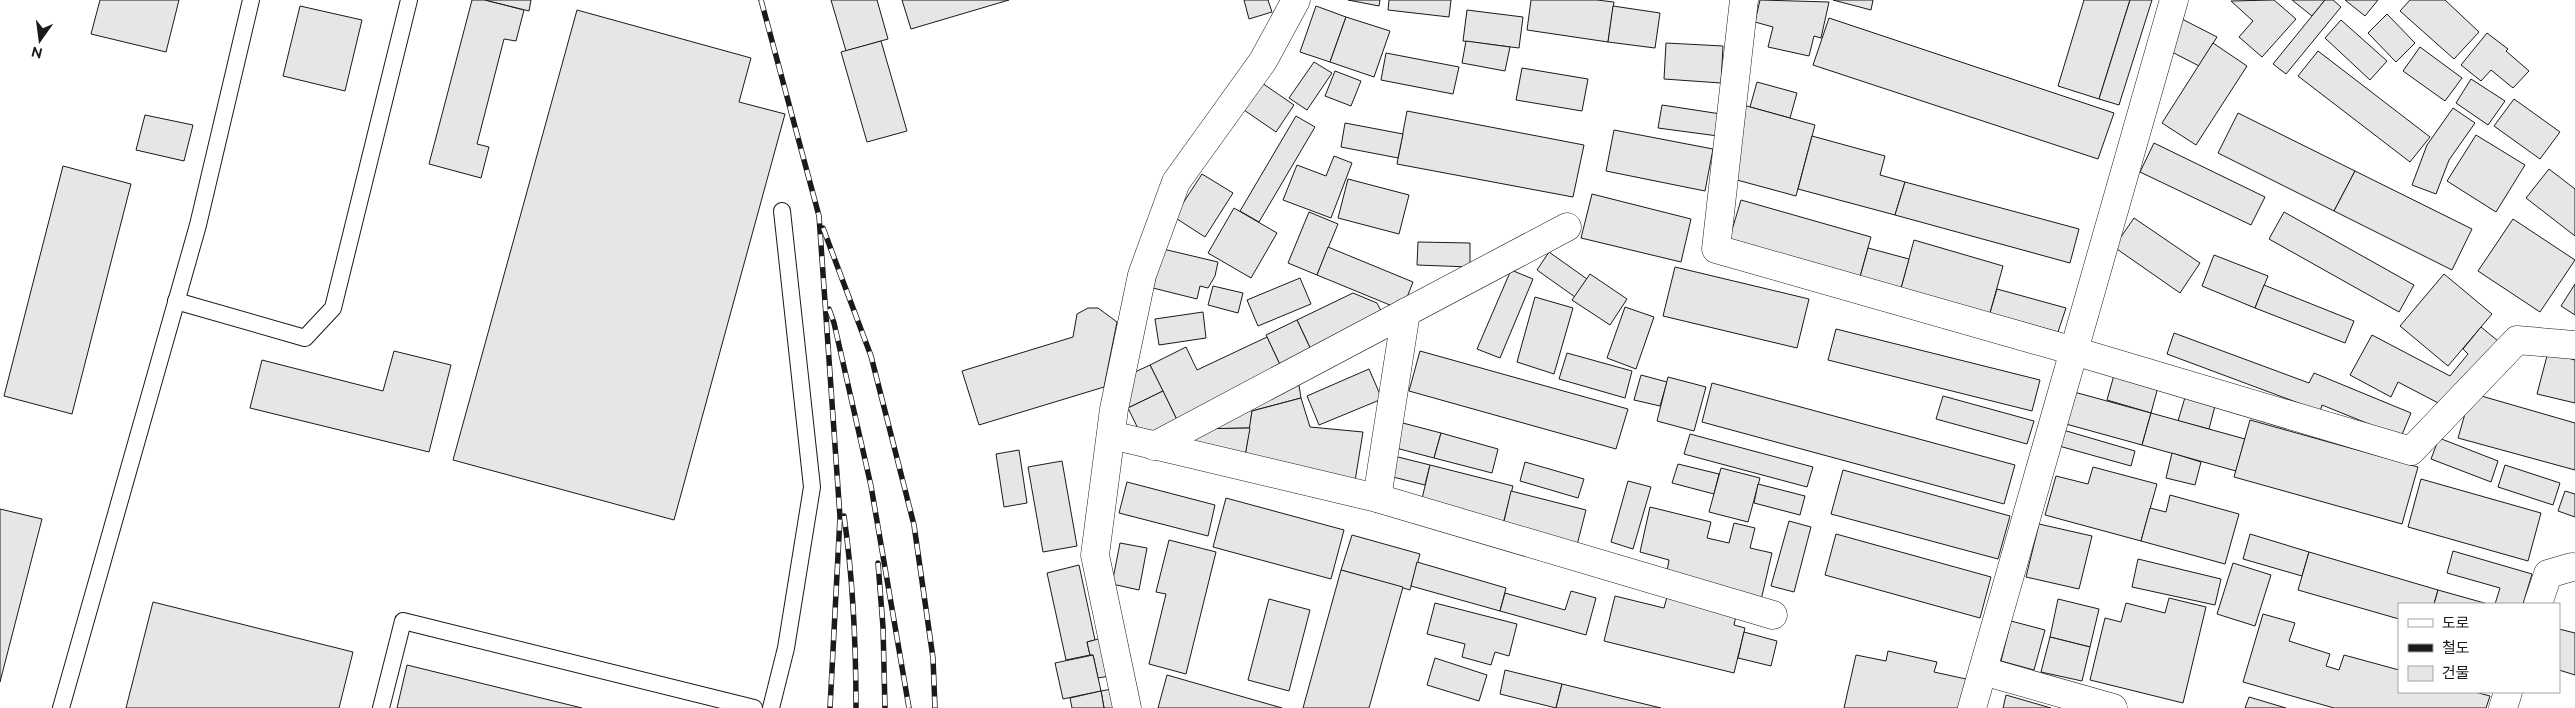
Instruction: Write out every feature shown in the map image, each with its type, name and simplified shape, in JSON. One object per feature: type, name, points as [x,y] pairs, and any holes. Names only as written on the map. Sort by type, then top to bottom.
[{"type":"street","points":[[1127,708],[1095,555],[1114,409],[1142,275],[1176,182],[1263,62],[1296,0]]},
{"type":"street","points":[[1744,0],[1716,249],[2074,351],[2411,452],[2517,340],[2575,345]]},
{"type":"street","points":[[1972,708],[2174,0]]},
{"type":"street","points":[[1154,446],[1567,226]]},
{"type":"street","points":[[1377,498],[1406,312]]},
{"type":"street","points":[[1111,435],[1377,498],[1773,615]]},
{"type":"street","points":[[2538,603],[2548,574],[2572,567]]},
{"type":"street","points":[[1983,671],[2113,708]]},
{"type":"street","points":[[2503,708],[2508,693]]},
{"type":"lane","points":[[61,708],[198,225],[250,0]]},
{"type":"lane","points":[[176,301],[305,338],[333,308],[409,0]]},
{"type":"lane","points":[[771,708],[786,648],[812,487],[782,211]]},
{"type":"lane","points":[[381,708],[403,621],[754,708]]},
{"type":"building","points":[[100,0],[179,0],[166,52],[91,34]]},
{"type":"building","points":[[472,0],[485,0],[524,10],[516,41],[504,39],[477,144],[489,147],[481,178],[429,164]]},
{"type":"building","points":[[485,0],[531,0],[529,11]]},
{"type":"building","points":[[831,0],[877,0],[888,39],[846,51]]},
{"type":"building","points":[[902,0],[1009,0],[911,29]]},
{"type":"building","points":[[1244,0],[1268,0],[1272,12],[1249,19]]},
{"type":"building","points":[[1348,0],[1380,0],[1379,6]]},
{"type":"building","points":[[1389,0],[1451,0],[1449,17],[1388,10]]},
{"type":"building","points":[[1531,0],[1597,0],[1614,2],[1608,42],[1527,30]]},
{"type":"building","points":[[1760,0],[1829,2],[1821,38],[1814,36],[1809,56],[1768,47],[1773,27],[1755,22]]},
{"type":"building","points":[[1833,0],[1873,0],[1871,10]]},
{"type":"building","points":[[2084,0],[2130,0],[2099,99],[2058,86]]},
{"type":"building","points":[[2130,0],[2152,0],[2119,105],[2099,99]]},
{"type":"building","points":[[2274,0],[2296,19],[2262,57],[2239,37],[2253,21],[2231,1]]},
{"type":"building","points":[[2292,0],[2325,0],[2312,16]]},
{"type":"building","points":[[2325,0],[2333,0],[2341,7],[2286,74],[2273,64]]},
{"type":"building","points":[[2345,0],[2378,0],[2365,16]]},
{"type":"building","points":[[2410,0],[2445,0],[2479,32],[2454,59],[2400,11]]},
{"type":"building","points":[[300,6],[362,20],[345,91],[283,76]]},
{"type":"building","points":[[1316,6],[1346,17],[1330,62],[1300,52]]},
{"type":"building","points":[[1613,6],[1660,13],[1655,48],[1608,42]]},
{"type":"building","points":[[577,10],[751,58],[739,102],[785,114],[674,520],[453,460]]},
{"type":"building","points":[[1467,10],[1523,17],[1519,48],[1463,41]]},
{"type":"building","points":[[2387,14],[2415,43],[2396,62],[2368,33]]},
{"type":"building","points":[[1346,17],[1390,31],[1374,77],[1330,62]]},
{"type":"building","points":[[1829,18],[2114,113],[2098,159],[1813,65]]},
{"type":"building","points":[[2182,19],[2217,37],[2199,66],[2170,51]]},
{"type":"building","points":[[2341,20],[2387,61],[2370,80],[2325,38]]},
{"type":"building","points":[[2487,33],[2508,49],[2506,51],[2529,71],[2513,88],[2491,70],[2481,81],[2461,65]]},
{"type":"building","points":[[881,41],[907,131],[867,142],[841,52]]},
{"type":"building","points":[[1466,41],[1510,47],[1505,71],[1462,63]]},
{"type":"building","points":[[1666,43],[1723,46],[1721,83],[1664,79]]},
{"type":"building","points":[[2213,43],[2247,66],[2196,145],[2162,123]]},
{"type":"building","points":[[2420,47],[2462,78],[2445,101],[2403,71]]},
{"type":"building","points":[[2318,51],[2430,137],[2410,162],[2298,76]]},
{"type":"building","points":[[1386,53],[1459,67],[1453,94],[1381,80]]},
{"type":"building","points":[[1314,62],[1332,73],[1307,110],[1289,98]]},
{"type":"building","points":[[1522,68],[1588,79],[1582,111],[1516,100]]},
{"type":"building","points":[[1335,71],[1361,81],[1351,106],[1325,96]]},
{"type":"building","points":[[2471,79],[2505,101],[2488,125],[2456,103]]},
{"type":"building","points":[[1757,82],[1797,93],[1790,118],[1750,107]]},
{"type":"building","points":[[1262,83],[1294,105],[1276,132],[1244,110]]},
{"type":"building","points":[[2514,99],[2560,132],[2540,159],[2494,126]]},
{"type":"building","points":[[1662,105],[1721,114],[1718,136],[1658,128]]},
{"type":"building","points":[[1743,105],[1815,125],[1796,196],[1737,180]]},
{"type":"building","points":[[2453,108],[2475,123],[2449,160],[2436,194],[2412,185],[2427,145]]},
{"type":"building","points":[[1407,111],[1584,145],[1573,197],[1397,164]]},
{"type":"building","points":[[2238,113],[2355,171],[2334,211],[2218,153]]},
{"type":"building","points":[[145,115],[193,125],[184,161],[136,150]]},
{"type":"building","points":[[1296,116],[1315,127],[1259,222],[1240,211]]},
{"type":"building","points":[[1345,123],[1403,134],[1398,158],[1341,147]]},
{"type":"building","points":[[1614,130],[1713,149],[1705,191],[1606,171]]},
{"type":"building","points":[[2476,135],[2525,165],[2496,212],[2447,181]]},
{"type":"building","points":[[1812,136],[1885,156],[1880,175],[1905,182],[1895,215],[1798,189]]},
{"type":"building","points":[[2154,143],[2265,197],[2251,225],[2140,172]]},
{"type":"building","points":[[1334,156],[1352,163],[1331,218],[1283,200],[1297,165],[1326,176]]},
{"type":"building","points":[[63,166],[131,184],[72,414],[4,396]]},
{"type":"building","points":[[2549,169],[2575,189],[2575,236],[2526,198]]},
{"type":"building","points":[[2355,171],[2472,229],[2452,270],[2334,211]]},
{"type":"building","points":[[1202,174],[1233,193],[1205,237],[1174,217]]},
{"type":"building","points":[[1348,179],[1409,195],[1399,234],[1338,218]]},
{"type":"building","points":[[1905,182],[2079,229],[2070,263],[1895,215]]},
{"type":"building","points":[[1592,194],[1691,219],[1681,262],[1581,238]]},
{"type":"building","points":[[1741,200],[1871,237],[1860,277],[1729,240]]},
{"type":"building","points":[[1234,208],[1277,233],[1251,278],[1208,253]]},
{"type":"building","points":[[1309,212],[1338,224],[1317,275],[1288,263]]},
{"type":"building","points":[[2284,212],[2414,285],[2399,312],[2269,239]]},
{"type":"building","points":[[2134,218],[2200,263],[2180,293],[2114,247]]},
{"type":"building","points":[[2513,219],[2575,260],[2540,312],[2478,271]]},
{"type":"building","points":[[1914,240],[2003,266],[1990,313],[1901,288]]},
{"type":"building","points":[[1418,242],[1470,243],[1470,267],[1417,265]]},
{"type":"building","points":[[1328,247],[1413,282],[1402,310],[1317,275]]},
{"type":"building","points":[[1868,248],[1909,259],[1901,288],[1860,277]]},
{"type":"building","points":[[1163,249],[1218,262],[1215,276],[1208,288],[1200,286],[1197,299],[1153,288]]},
{"type":"building","points":[[1549,252],[1587,279],[1575,297],[1537,270]]},
{"type":"building","points":[[2214,255],[2268,276],[2255,308],[2202,286]]},
{"type":"building","points":[[1675,267],[1809,299],[1797,348],[1663,316]]},
{"type":"building","points":[[1511,270],[1533,279],[1500,358],[1477,349]]},
{"type":"building","points":[[1590,274],[1627,299],[1610,325],[1572,300]]},
{"type":"building","points":[[2444,274],[2492,314],[2448,366],[2400,326]]},
{"type":"building","points":[[1300,278],[1311,304],[1258,326],[1247,300]]},
{"type":"building","points":[[2575,284],[2575,315],[2561,306]]},
{"type":"building","points":[[2264,285],[2354,321],[2345,343],[2255,308]]},
{"type":"building","points":[[1213,286],[1243,293],[1238,313],[1208,305]]},
{"type":"building","points":[[1997,289],[2066,308],[2058,332],[1990,313]]},
{"type":"building","points":[[1353,293],[1377,303],[1385,319],[1313,354],[1297,320]]},
{"type":"building","points":[[1535,297],[1573,308],[1554,374],[1517,362]]},
{"type":"building","points":[[1625,307],[1654,317],[1636,369],[1607,358]]},
{"type":"building","points":[[1088,308],[1098,308],[1117,322],[1104,387],[979,425],[962,371],[1073,337],[1077,314]]},
{"type":"building","points":[[1203,312],[1206,338],[1159,345],[1155,319]]},
{"type":"building","points":[[1297,320],[1313,354],[1282,369],[1266,335]]},
{"type":"building","points":[[2481,327],[2498,341],[2444,406],[2398,382],[2391,397],[2350,375],[2372,335],[2450,376],[2468,354],[2463,349]]},
{"type":"building","points":[[1836,329],[2040,380],[2032,411],[1828,360]]},
{"type":"building","points":[[2174,333],[2309,383],[2314,373],[2411,413],[2401,437],[2322,405],[2320,411],[2167,354]]},
{"type":"building","points":[[1267,337],[1282,369],[1178,422],[1150,365],[1186,347],[1197,370]]},
{"type":"building","points":[[394,351],[451,365],[429,452],[250,408],[262,360],[383,391]]},
{"type":"building","points":[[1420,351],[1628,409],[1616,449],[1409,391]]},
{"type":"building","points":[[2548,352],[2575,360],[2575,403],[2537,394]]},
{"type":"building","points":[[1567,353],[1632,371],[1625,398],[1559,379]]},
{"type":"building","points":[[1150,365],[1163,391],[1128,408],[1135,372]]},
{"type":"building","points":[[1369,369],[1382,399],[1319,425],[1307,396]]},
{"type":"building","points":[[1641,375],[1667,382],[1660,406],[1634,400]]},
{"type":"building","points":[[2114,375],[2158,387],[2151,413],[2107,400]]},
{"type":"building","points":[[1668,377],[1706,387],[1694,431],[1657,421]]},
{"type":"building","points":[[1298,379],[1301,398],[1252,411],[1250,428],[1201,429]]},
{"type":"building","points":[[1712,383],[2015,465],[2004,504],[1702,422]]},
{"type":"building","points":[[1163,391],[1178,422],[1143,439],[1128,408]]},
{"type":"building","points":[[2074,392],[2151,413],[2142,445],[2066,424]]},
{"type":"building","points":[[2471,393],[2575,423],[2575,470],[2458,438]]},
{"type":"building","points":[[2186,394],[2216,402],[2209,429],[2178,421]]},
{"type":"building","points":[[1943,396],[2034,421],[2027,444],[1936,419]]},
{"type":"building","points":[[1301,398],[1310,427],[1363,432],[1355,481],[1245,456],[1252,411]]},
{"type":"building","points":[[2151,413],[2245,439],[2236,471],[2142,445]]},
{"type":"building","points":[[2250,420],[2418,467],[2402,524],[2234,477]]},
{"type":"building","points":[[1399,422],[1441,433],[1434,458],[1392,447]]},
{"type":"building","points":[[1250,428],[1245,456],[1188,457],[1187,429]]},
{"type":"building","points":[[2063,430],[2135,451],[2131,466],[2059,446]]},
{"type":"building","points":[[1441,433],[1498,449],[1492,473],[1434,458]]},
{"type":"building","points":[[1690,434],[1813,467],[1807,487],[1684,454]]},
{"type":"building","points":[[2439,438],[2498,461],[2491,482],[2431,459]]},
{"type":"building","points":[[1019,450],[1027,503],[1004,507],[996,454]]},
{"type":"building","points":[[2172,453],[2201,462],[2195,485],[2166,478]]},
{"type":"building","points":[[1394,456],[1430,465],[1425,485],[1389,476]]},
{"type":"building","points":[[1062,461],[1077,546],[1043,552],[1028,467]]},
{"type":"building","points":[[1525,462],[1584,479],[1578,498],[1520,481]]},
{"type":"building","points":[[1678,464],[1719,474],[1714,494],[1672,483]]},
{"type":"building","points":[[1430,465],[1513,486],[1503,524],[1421,503]]},
{"type":"building","points":[[2505,465],[2560,483],[2553,505],[2498,487]]},
{"type":"building","points":[[2093,467],[2157,484],[2141,541],[2045,515],[2056,476],[2088,484]]},
{"type":"building","points":[[1721,468],[1760,478],[1748,522],[1709,512]]},
{"type":"building","points":[[1843,470],[2010,516],[1998,559],[1831,514]]},
{"type":"building","points":[[2421,479],[2541,513],[2528,561],[2408,527]]},
{"type":"building","points":[[1628,481],[1651,487],[1633,549],[1611,542]]},
{"type":"building","points":[[1127,482],[1215,505],[1208,536],[1119,513]]},
{"type":"building","points":[[1758,484],[1805,496],[1800,515],[1754,503]]},
{"type":"building","points":[[1511,491],[1586,510],[1576,549],[1502,530]]},
{"type":"building","points":[[2565,491],[2575,494],[2575,517],[2558,511]]},
{"type":"building","points":[[2170,495],[2239,514],[2225,564],[2141,541],[2150,508],[2166,512]]},
{"type":"building","points":[[1226,498],[1344,530],[1331,579],[1213,547]]},
{"type":"building","points":[[1650,507],[1711,522],[1707,538],[1729,543],[1734,523],[1755,528],[1750,548],[1772,553],[1761,600],[1667,571],[1669,560],[1640,552]]},
{"type":"building","points":[[0,509],[42,519],[0,682]]},
{"type":"building","points":[[1789,521],[1811,527],[1794,592],[1771,586]]},
{"type":"building","points":[[2039,524],[2092,536],[2079,589],[2026,577]]},
{"type":"building","points":[[1836,534],[1991,577],[1980,618],[1825,575]]},
{"type":"building","points":[[2250,534],[2309,552],[2302,576],[2243,559]]},
{"type":"building","points":[[1352,535],[1420,554],[1410,590],[1341,570]]},
{"type":"building","points":[[1169,540],[1216,552],[1186,674],[1149,664],[1166,594],[1156,592]]},
{"type":"building","points":[[1120,543],[1147,548],[1139,590],[1112,584]]},
{"type":"building","points":[[2453,551],[2532,574],[2523,603],[2495,603],[2500,588],[2447,573]]},
{"type":"building","points":[[2309,552],[2438,590],[2434,603],[2398,603],[2398,619],[2298,590]]},
{"type":"building","points":[[2138,559],[2221,579],[2215,605],[2132,587]]},
{"type":"building","points":[[1417,562],[1506,588],[1500,611],[1411,586]]},
{"type":"building","points":[[2233,563],[2271,575],[2255,626],[2217,614]]},
{"type":"building","points":[[1079,565],[1095,640],[1087,642],[1090,655],[1066,660],[1047,573]]},
{"type":"building","points":[[1341,570],[1403,587],[1369,708],[1303,708]]},
{"type":"building","points":[[2438,590],[2484,603],[2434,603]]},
{"type":"building","points":[[1571,591],[1596,598],[1586,635],[1500,611],[1505,593],[1565,610]]},
{"type":"building","points":[[1668,593],[1738,607],[1734,625],[1745,628],[1734,673],[1604,641],[1615,596],[1664,608]]},
{"type":"building","points":[[2169,598],[2206,607],[2183,703],[2090,680],[2105,618],[2121,622],[2126,603],[2165,613]]},
{"type":"building","points":[[1269,599],[1310,610],[1289,691],[1248,680]]},
{"type":"building","points":[[2058,599],[2099,609],[2090,647],[2050,637]]},
{"type":"building","points":[[153,602],[353,652],[339,708],[126,708]]},
{"type":"building","points":[[1435,603],[1517,624],[1509,656],[1495,652],[1491,665],[1462,657],[1465,644],[1427,634]]},
{"type":"building","points":[[2263,614],[2295,623],[2289,641],[2330,654],[2326,666],[2339,670],[2344,655],[2398,670],[2398,693],[2479,693],[2490,696],[2486,708],[2334,708],[2243,682]]},
{"type":"building","points":[[2011,621],[2045,630],[2034,670],[2001,661]]},
{"type":"building","points":[[2560,629],[2575,633],[2575,675],[2560,670]]},
{"type":"building","points":[[1744,632],[1777,641],[1771,666],[1738,658]]},
{"type":"building","points":[[2050,637],[2090,647],[2082,681],[2041,672]]},
{"type":"building","points":[[1102,638],[1110,676],[1098,678],[1093,655],[1090,655],[1087,642]]},
{"type":"building","points":[[1888,651],[1937,662],[1934,672],[1966,679],[1960,708],[1844,708],[1856,655],[1886,661]]},
{"type":"building","points":[[1093,655],[1101,691],[1063,699],[1055,663]]},
{"type":"building","points":[[1435,658],[1487,675],[1479,701],[1427,685]]},
{"type":"building","points":[[407,665],[582,708],[397,708]]},
{"type":"building","points":[[1505,670],[1562,684],[1556,708],[1500,694]]},
{"type":"building","points":[[1167,675],[1282,708],[1158,708]]},
{"type":"building","points":[[1562,684],[1661,708],[1556,708]]},
{"type":"building","points":[[1112,689],[1116,708],[1104,708],[1101,691]]},
{"type":"building","points":[[1101,691],[1104,708],[1072,708],[1070,698]]},
{"type":"building","points":[[2006,695],[2051,708],[2003,708]]},
{"type":"building","points":[[2249,697],[2286,708],[2245,708]]},
{"type":"railway","points":[[761,0],[819,216],[840,517],[830,708]]},
{"type":"railway","points":[[823,228],[871,356],[914,525],[933,658],[935,708]]},
{"type":"railway","points":[[829,309],[834,323],[871,486],[909,708]]},
{"type":"railway","points":[[844,516],[850,564],[856,708]]},
{"type":"railway","points":[[878,563],[883,627],[885,708]]}]
